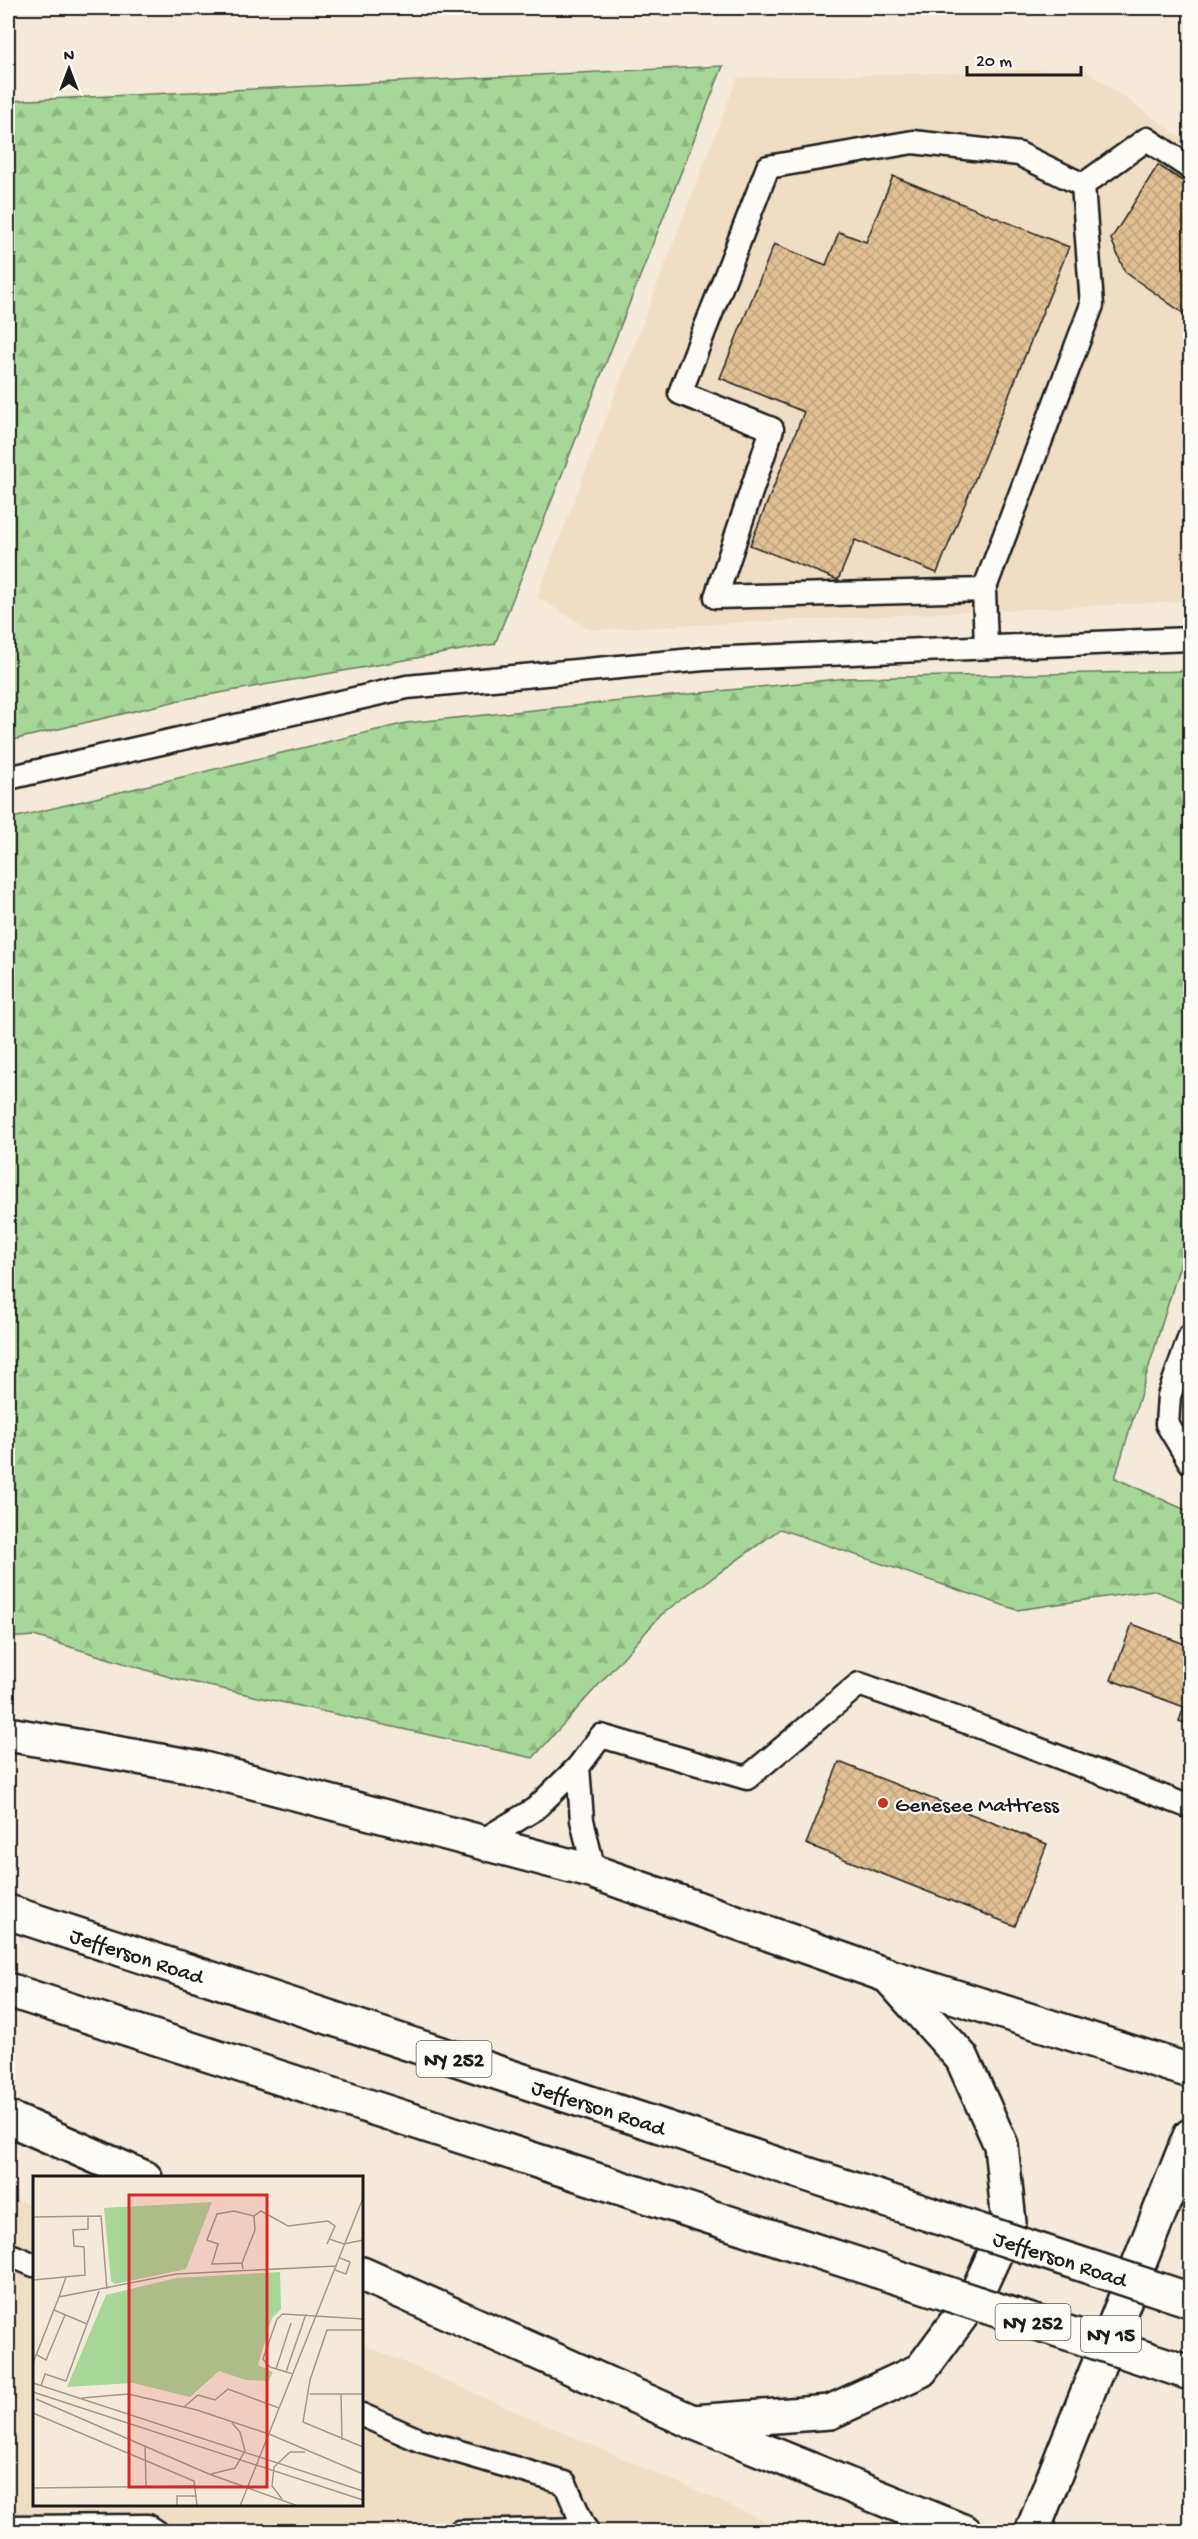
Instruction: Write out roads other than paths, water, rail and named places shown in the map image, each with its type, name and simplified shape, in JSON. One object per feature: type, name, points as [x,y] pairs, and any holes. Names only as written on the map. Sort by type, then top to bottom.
[{"type":"main road","points":[[8,1734],[200,1768],[594,1872],[889,1976],[1191,2072]]},
{"type":"main road","name":"Jefferson Road","points":[[8,1912],[1191,2300]]},
{"type":"main road","points":[[693,2422],[830,2412],[921,2370],[975,2297],[1008,2223],[1001,2145],[962,2058],[889,1976]]},
{"type":"main road","name":"NY 252","points":[[8,1990],[1191,2373]]},
{"type":"main road","points":[[8,2118],[140,2176]]},
{"type":"main road","name":"NY 15","points":[[1032,2532],[1191,2136]]},
{"type":"main road","points":[[363,2274],[693,2422],[965,2532]]},
{"type":"lane","points":[[1083,185],[1147,139],[1191,168]]},
{"type":"lane","points":[[984,590],[717,597],[772,429],[680,393],[768,167],[913,142],[1019,154],[1083,185]]},
{"type":"lane","points":[[986,647],[984,590],[1092,305],[1083,185]]},
{"type":"lane","points":[[8,778],[407,687],[704,659],[1191,639]]},
{"type":"lane","points":[[1191,1336],[1169,1396],[1167,1424],[1191,1462]]},
{"type":"lane","points":[[480,1842],[535,1809],[578,1767],[601,1736],[747,1778],[859,1684],[967,1722],[1191,1807]]},
{"type":"lane","points":[[578,1767],[582,1820],[594,1872]]},
{"type":"lane","points":[[8,2254],[33,2265]]},
{"type":"lane","points":[[363,2415],[419,2440],[565,2483],[586,2530],[459,2532]]},
{"type":"lane","points":[[8,2527],[152,2521]]},
{"type":"place","name":"Genesee Mattress","points":[[883,1803]]}]
